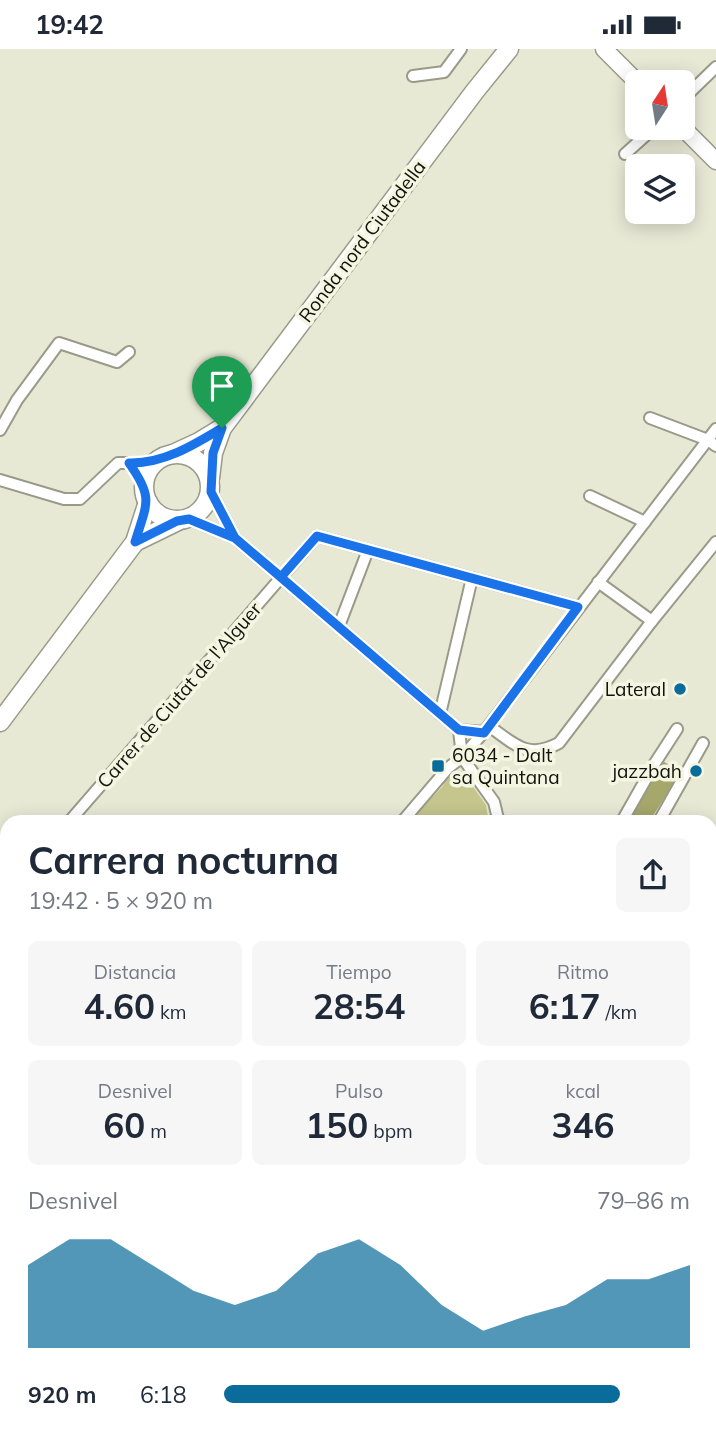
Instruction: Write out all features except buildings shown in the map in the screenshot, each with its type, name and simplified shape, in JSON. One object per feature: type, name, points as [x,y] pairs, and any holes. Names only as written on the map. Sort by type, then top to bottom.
[{"type":"main road","name":"Ronda nord Ciutadella","points":[[211,485],[213,453],[222,428],[506,51]]},
{"type":"main road","name":"Ronda nord Ciutadella","points":[[166,456],[199,442],[222,428]]},
{"type":"main road","points":[[135,542],[183,520],[201,511],[211,485],[206,469],[197,459],[184,454],[166,456],[147,473],[144,484],[148,502],[155,512],[165,518],[183,520]]},
{"type":"main road","points":[[0,722],[135,542],[148,502]]},
{"type":"street","points":[[413,76],[444,72],[461,49]]},
{"type":"street","points":[[604,49],[626,70]]},
{"type":"street","points":[[695,87],[716,67]]},
{"type":"street","points":[[625,154],[640,140]]},
{"type":"street","points":[[695,140],[716,161]]},
{"type":"street","points":[[0,430],[17,400],[59,342],[117,362],[129,352]]},
{"type":"street","points":[[650,418],[712,443]]},
{"type":"street","points":[[408,815],[448,768],[462,757],[487,729],[578,607],[712,443],[716,429]]},
{"type":"street","points":[[0,480],[64,499],[80,499],[118,463],[143,463],[166,456]]},
{"type":"street","points":[[129,463],[144,484]]},
{"type":"street","points":[[211,485],[235,538]]},
{"type":"street","points":[[590,496],[645,522]]},
{"type":"street","points":[[183,520],[235,538],[459,730],[487,729],[518,748],[533,751],[547,749],[559,743],[713,546]]},
{"type":"street","name":"Carrer de Ciutat de l'Alguer","points":[[75,815],[317,536],[368,550]]},
{"type":"street","points":[[339,626],[368,550],[578,607]]},
{"type":"street","points":[[440,714],[472,578]]},
{"type":"street","points":[[598,582],[652,621]]},
{"type":"street","points":[[625,815],[654,763],[677,729]]},
{"type":"street","points":[[459,730],[462,757],[494,801],[497,815]]},
{"type":"street","points":[[662,815],[703,743]]},
{"type":"shaded area","points":[[661,760],[681,772],[653,815],[629,815]]},
{"type":"shaded area","points":[[462,771],[486,805],[488,815],[415,815],[442,787],[451,772]]},
{"type":"place","name":"Lateral","points":[[680,689]]},
{"type":"place","name":"6034 - Dalt sa Quintana","points":[[438,766]]},
{"type":"place","name":"jazzbah","points":[[696,771]]},
{"type":"route","points":[[222,428],[173,454],[143,463],[129,463],[144,484],[148,502],[135,542],[177,521],[189,519],[235,538],[459,730],[484,733],[578,607],[317,536],[281,577],[235,538],[211,492],[213,453],[222,428]]}]
